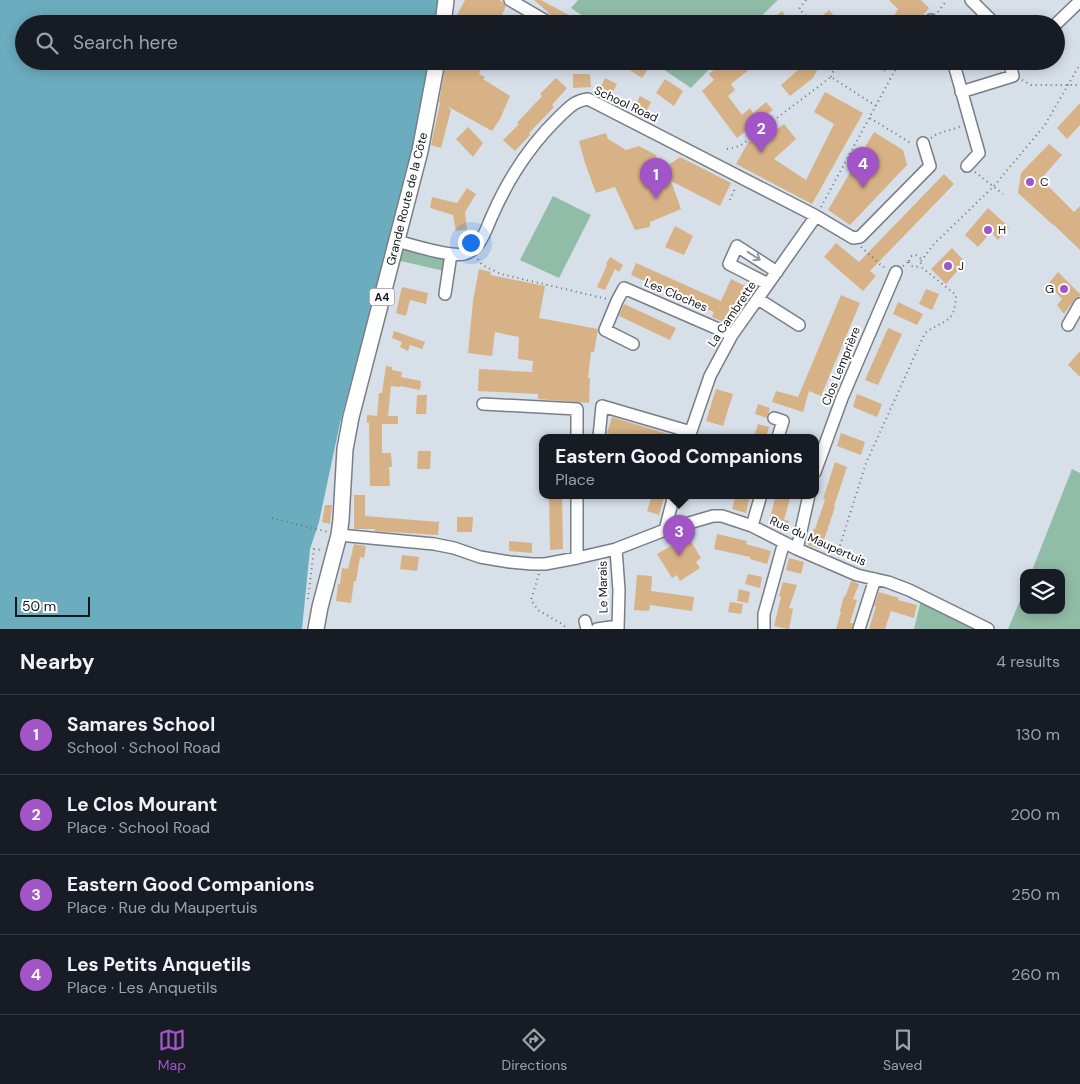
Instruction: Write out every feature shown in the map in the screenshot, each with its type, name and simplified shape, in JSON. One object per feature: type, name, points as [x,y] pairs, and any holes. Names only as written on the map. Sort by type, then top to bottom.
[{"type":"main road","points":[[444,15],[446,0]]},
{"type":"main road","name":"Grande Route de la Côte","points":[[316,629],[322,598],[339,535],[345,449],[349,425],[420,151],[435,70]]},
{"type":"street","points":[[510,0],[536,15]]},
{"type":"street","points":[[971,0],[986,15]]},
{"type":"street","points":[[1065,15],[1080,1]]},
{"type":"street","points":[[955,70],[978,153],[967,166]]},
{"type":"street","points":[[961,92],[1013,76],[1011,70]]},
{"type":"street","name":"School Road","points":[[472,251],[480,241],[499,200],[530,149],[543,132],[578,100],[588,99],[816,216],[853,238]]},
{"type":"street","points":[[853,238],[860,238],[930,166],[923,143]]},
{"type":"street","name":"La Cambrette","points":[[690,434],[710,376],[732,334],[816,216]]},
{"type":"street","points":[[396,241],[451,254],[463,254],[472,251]]},
{"type":"street","points":[[768,284],[729,264],[737,246],[777,272]]},
{"type":"street","points":[[445,294],[451,254]]},
{"type":"street","name":"Clos Lemprière","points":[[819,461],[842,398],[896,272]]},
{"type":"street","name":"Les Cloches","points":[[617,301],[624,288],[732,334]]},
{"type":"street","points":[[758,299],[799,325]]},
{"type":"street","points":[[617,301],[605,330],[633,344]]},
{"type":"street","points":[[1068,325],[1080,304]]},
{"type":"street","points":[[483,404],[577,409],[577,434]]},
{"type":"street","points":[[599,434],[602,406],[687,434]]},
{"type":"street","points":[[774,418],[783,421],[779,434]]},
{"type":"street","points":[[577,499],[577,558]]},
{"type":"street","points":[[666,530],[673,499]]},
{"type":"street","points":[[752,526],[760,499]]},
{"type":"street","points":[[797,549],[808,499]]},
{"type":"street","name":"Rue du Maupertuis","points":[[339,535],[434,544],[454,548],[480,557],[510,562],[545,564],[616,549],[666,530],[713,516],[722,516],[752,526],[797,549],[858,575],[888,582],[910,590],[988,629]]},
{"type":"street","points":[[764,629],[764,614],[784,542]]},
{"type":"street","name":"Le Marais","points":[[597,629],[617,627],[619,590],[616,549]]},
{"type":"street","points":[[859,629],[875,580]]},
{"type":"path","points":[[805,15],[799,9],[806,0]]},
{"type":"path","points":[[920,266],[934,244],[994,186],[1045,125],[1080,64]]},
{"type":"path","points":[[726,149],[740,146],[831,78],[834,70]]},
{"type":"path","points":[[816,216],[895,70]]},
{"type":"path","points":[[1013,76],[1031,84],[1080,85]]},
{"type":"path","points":[[831,78],[876,106]]},
{"type":"path","points":[[967,166],[1002,194]]},
{"type":"path","points":[[730,200],[740,177]]},
{"type":"path","points":[[853,238],[882,266],[896,272],[914,255],[918,256],[922,261]]},
{"type":"path","points":[[472,251],[482,264],[501,274],[617,301]]},
{"type":"path","points":[[833,564],[866,463],[925,333],[931,328],[948,321],[955,307],[956,295],[920,266],[914,267],[910,265],[909,261]]},
{"type":"path","points":[[272,518],[339,535]]},
{"type":"path","points":[[307,606],[314,549],[335,552]]},
{"type":"path","points":[[545,564],[537,576],[530,600],[538,610],[568,629]]},
{"type":"green space","points":[[578,0],[778,0],[762,15],[582,15],[571,8]]},
{"type":"green space","points":[[664,70],[708,70],[691,88]]},
{"type":"green space","points":[[553,196],[591,215],[559,278],[520,260]]},
{"type":"green space","points":[[397,241],[451,254],[444,271],[392,259]]},
{"type":"green space","points":[[1072,469],[1080,473],[1080,629],[1008,629],[1020,600],[1020,614],[1065,614],[1065,569],[1033,569]]},
{"type":"green space","points":[[922,596],[978,629],[914,629]]},
{"type":"water","points":[[0,0],[440,0],[439,15],[15,15],[15,70],[428,70],[415,144],[340,423],[319,522],[310,549],[302,629],[0,629]]},
{"type":"building","points":[[465,0],[499,0],[506,6],[502,15],[457,15]]},
{"type":"building","points":[[534,0],[541,0],[568,15],[551,15]]},
{"type":"building","points":[[889,0],[921,0],[929,8],[923,15],[894,15],[898,9]]},
{"type":"building","points":[[829,10],[833,15],[824,15]]},
{"type":"building","points":[[444,70],[481,70],[479,74],[485,77],[483,79],[510,96],[500,119],[492,131],[447,106],[451,110],[441,148],[431,145]]},
{"type":"building","points":[[630,70],[647,70],[642,78]]},
{"type":"building","points":[[714,70],[749,70],[731,84],[735,90],[728,96],[742,115],[750,108],[753,113],[766,102],[773,110],[737,138],[702,91],[714,80],[709,74]]},
{"type":"building","points":[[798,70],[817,70],[813,78],[790,96],[781,85]]},
{"type":"building","points":[[573,74],[590,74],[591,87],[573,88]]},
{"type":"building","points":[[556,78],[567,88],[552,105],[554,107],[515,151],[503,140],[542,96],[540,94]]},
{"type":"building","points":[[605,78],[617,84],[610,97],[599,91]]},
{"type":"building","points":[[665,79],[683,91],[674,106],[656,93]]},
{"type":"building","points":[[825,92],[863,113],[812,204],[736,164],[749,141],[759,143],[784,124],[796,139],[774,159],[806,180],[834,124],[814,112]]},
{"type":"building","points":[[640,96],[651,102],[645,114],[634,109]]},
{"type":"building","points":[[1080,103],[1080,125],[1067,139],[1057,128]]},
{"type":"building","points":[[468,127],[483,143],[473,157],[456,139]]},
{"type":"building","points":[[874,132],[903,150],[907,165],[850,225],[828,210]]},
{"type":"building","points":[[606,133],[608,139],[626,150],[639,146],[656,155],[660,171],[680,157],[731,183],[720,206],[671,181],[681,209],[650,222],[650,227],[635,230],[615,187],[596,193],[585,163],[579,141]]},
{"type":"building","name":"C","points":[[1049,144],[1062,155],[1041,179],[1074,212],[1080,206],[1080,250],[1018,193],[1021,173]]},
{"type":"building","points":[[944,174],[954,184],[870,271],[876,276],[863,291],[824,257],[836,243],[859,262]]},
{"type":"building","points":[[467,188],[476,194],[465,212],[467,230],[456,231],[453,215],[430,208],[432,197],[457,203]]},
{"type":"building","name":"H","points":[[988,208],[1009,227],[998,240],[991,232],[978,247],[965,235]]},
{"type":"building","points":[[675,226],[693,236],[684,255],[665,247]]},
{"type":"building","name":"J","points":[[952,248],[965,262],[946,284],[931,269]]},
{"type":"building","points":[[610,257],[623,265],[619,272],[615,269],[605,290],[597,287]]},
{"type":"building","points":[[636,263],[721,301],[731,279],[745,286],[728,324],[712,317],[714,312],[631,275]]},
{"type":"building","points":[[479,269],[491,272],[490,275],[545,286],[539,318],[598,329],[594,352],[591,352],[588,378],[590,378],[589,403],[538,399],[538,394],[478,391],[479,369],[532,372],[533,361],[518,359],[519,337],[495,332],[492,356],[468,353],[473,301]]},
{"type":"building","name":"G","points":[[1058,272],[1080,294],[1064,314],[1057,305],[1062,299],[1048,284]]},
{"type":"building","points":[[402,287],[428,293],[426,304],[410,300],[406,316],[396,313]]},
{"type":"building","points":[[926,289],[939,294],[932,310],[919,304]]},
{"type":"building","points":[[841,295],[860,303],[821,396],[809,391],[803,412],[772,402],[776,391],[798,397]]},
{"type":"building","points":[[898,302],[923,314],[917,325],[893,314]]},
{"type":"building","points":[[624,304],[676,328],[670,340],[619,316]]},
{"type":"building","points":[[888,328],[902,334],[878,385],[865,380]]},
{"type":"building","points":[[394,331],[425,342],[422,349],[410,345],[408,351],[400,347],[402,342],[392,338]]},
{"type":"building","points":[[1080,351],[1080,377],[1068,365]]},
{"type":"building","points":[[386,366],[392,367],[392,370],[402,372],[401,377],[421,381],[420,390],[391,386],[388,416],[398,416],[398,424],[382,424],[382,453],[391,453],[392,467],[389,467],[390,486],[370,486],[369,423],[367,423],[367,415],[377,416],[379,393],[382,393]]},
{"type":"building","points":[[716,389],[733,394],[723,426],[706,421]]},
{"type":"building","points":[[857,394],[882,404],[877,417],[853,407]]},
{"type":"building","points":[[417,395],[427,395],[426,414],[416,414]]},
{"type":"building","points":[[758,404],[770,408],[767,418],[755,414]]},
{"type":"building","points":[[612,417],[668,434],[611,434],[607,433]]},
{"type":"building","points":[[758,424],[769,427],[767,434],[755,434]]},
{"type":"building","points":[[841,433],[865,442],[861,455],[837,446]]},
{"type":"building","points":[[418,451],[431,451],[430,469],[417,469]]},
{"type":"building","points":[[835,462],[847,467],[821,549],[808,545],[825,500],[823,499]]},
{"type":"building","points":[[354,495],[365,495],[365,516],[439,522],[438,535],[354,529]]},
{"type":"building","points":[[549,499],[562,499],[563,549],[550,550]]},
{"type":"building","points":[[651,499],[664,499],[659,515],[647,511]]},
{"type":"building","points":[[735,499],[749,499],[746,513],[732,509]]},
{"type":"building","points":[[775,499],[790,499],[784,520],[789,521],[786,530],[768,525]]},
{"type":"building","points":[[325,505],[332,505],[330,524],[322,522]]},
{"type":"building","points":[[457,517],[473,517],[472,532],[457,532]]},
{"type":"building","points":[[717,534],[747,541],[746,544],[771,551],[767,564],[750,559],[750,557],[714,549]]},
{"type":"building","points":[[688,536],[701,558],[696,562],[700,568],[680,581],[677,575],[672,578],[657,554]]},
{"type":"building","points":[[509,541],[532,543],[532,553],[509,551]]},
{"type":"building","points":[[354,544],[366,546],[364,558],[360,557],[351,603],[336,601],[342,568],[348,569]]},
{"type":"building","points":[[402,555],[419,557],[417,571],[400,569]]},
{"type":"building","points":[[789,558],[804,562],[801,574],[786,570]]},
{"type":"building","points":[[748,574],[762,577],[760,588],[745,584]]},
{"type":"building","points":[[637,575],[652,576],[651,591],[694,597],[692,611],[650,605],[649,611],[634,610]]},
{"type":"building","points":[[851,581],[859,584],[853,599],[857,600],[850,623],[853,623],[852,629],[836,629],[844,596]]},
{"type":"building","points":[[783,582],[797,585],[789,608],[793,609],[789,629],[774,626]]},
{"type":"building","points":[[739,589],[750,592],[748,603],[737,601]]},
{"type":"building","points":[[879,592],[917,605],[914,618],[891,611],[885,629],[869,629]]},
{"type":"building","points":[[730,602],[743,604],[741,614],[728,612]]},
{"type":"place","name":"Le Clos Mourant","points":[[761,153]]},
{"type":"place","name":"C","points":[[1030,182]]},
{"type":"place","name":"Les Petits Anquetils","points":[[863,188]]},
{"type":"place","name":"Samares School","points":[[656,199]]},
{"type":"place","name":"H","points":[[988,230]]},
{"type":"place","name":"J","points":[[948,266]]},
{"type":"place","name":"G","points":[[1064,289]]},
{"type":"place","name":"Eastern Good Companions","points":[[679,556]]}]
